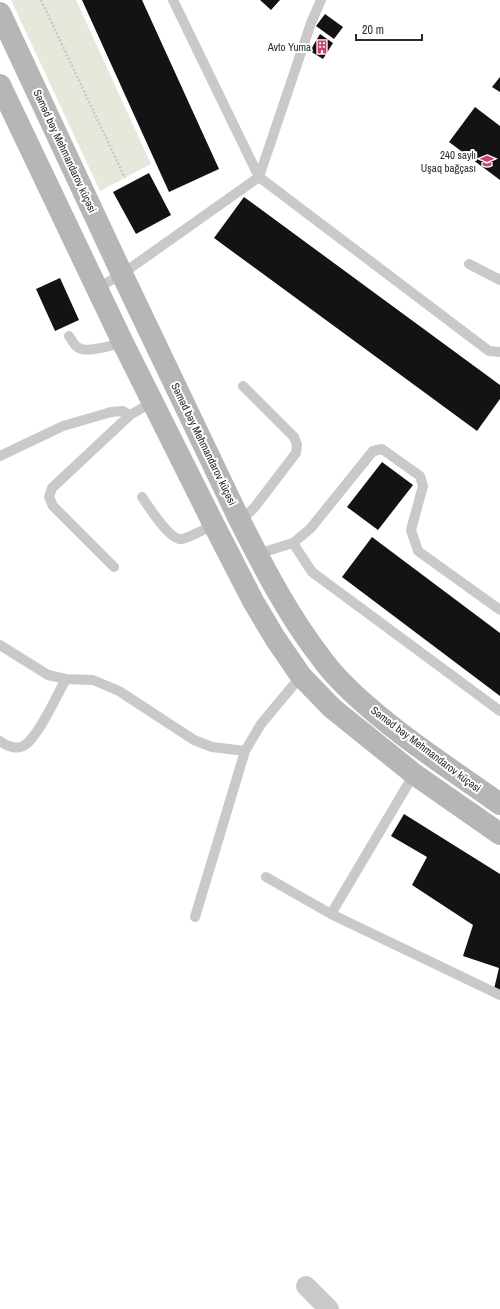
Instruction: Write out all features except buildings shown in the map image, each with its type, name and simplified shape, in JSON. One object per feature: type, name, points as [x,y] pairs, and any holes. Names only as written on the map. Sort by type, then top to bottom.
[{"type":"main road","name":"Səməd bəy Mehmandarov küçəsi","points":[[0,13],[240,521],[297,624],[322,660],[349,690],[384,720],[430,755],[500,804]]},
{"type":"main road","points":[[0,85],[96,289],[152,402],[253,601],[275,638],[301,676],[332,708],[414,774],[500,834]]},
{"type":"street","points":[[306,1286],[328,1309]]},
{"type":"lane","points":[[173,0],[259,177],[489,351],[500,352]]},
{"type":"lane","points":[[96,289],[122,274],[259,177],[311,23],[321,0]]},
{"type":"lane","points":[[469,264],[500,280]]},
{"type":"lane","points":[[69,336],[72,342],[79,348],[86,351],[123,343]]},
{"type":"lane","points":[[240,521],[254,508],[296,453],[297,445],[294,437],[243,386]]},
{"type":"lane","points":[[114,567],[53,506],[49,497],[52,488],[130,415],[152,402]]},
{"type":"lane","points":[[0,456],[63,426],[111,412],[123,411],[130,415]]},
{"type":"lane","points":[[257,554],[293,543],[310,529],[373,450],[382,449],[420,476],[423,486],[411,530],[418,551],[500,610]]},
{"type":"lane","points":[[142,497],[167,530],[175,538],[182,539],[214,525]]},
{"type":"lane","points":[[293,543],[312,572],[500,711]]},
{"type":"lane","points":[[0,645],[48,675],[66,679],[93,680],[119,691],[194,740],[212,747],[245,751]]},
{"type":"lane","points":[[195,917],[245,751],[262,724],[301,676]]},
{"type":"lane","points":[[0,741],[4,744],[17,748],[26,744],[38,730],[66,679]]},
{"type":"lane","points":[[331,914],[414,774]]},
{"type":"lane","points":[[266,877],[331,914],[500,995]]},
{"type":"path","points":[[41,0],[125,178]]},
{"type":"shaded area","points":[[11,0],[76,0],[151,164],[100,191]]},
{"type":"place","name":"Avto Yuma","points":[[322,47]]},
{"type":"place","name":"240 saylı Uşaq bağçası","points":[[487,161]]}]
